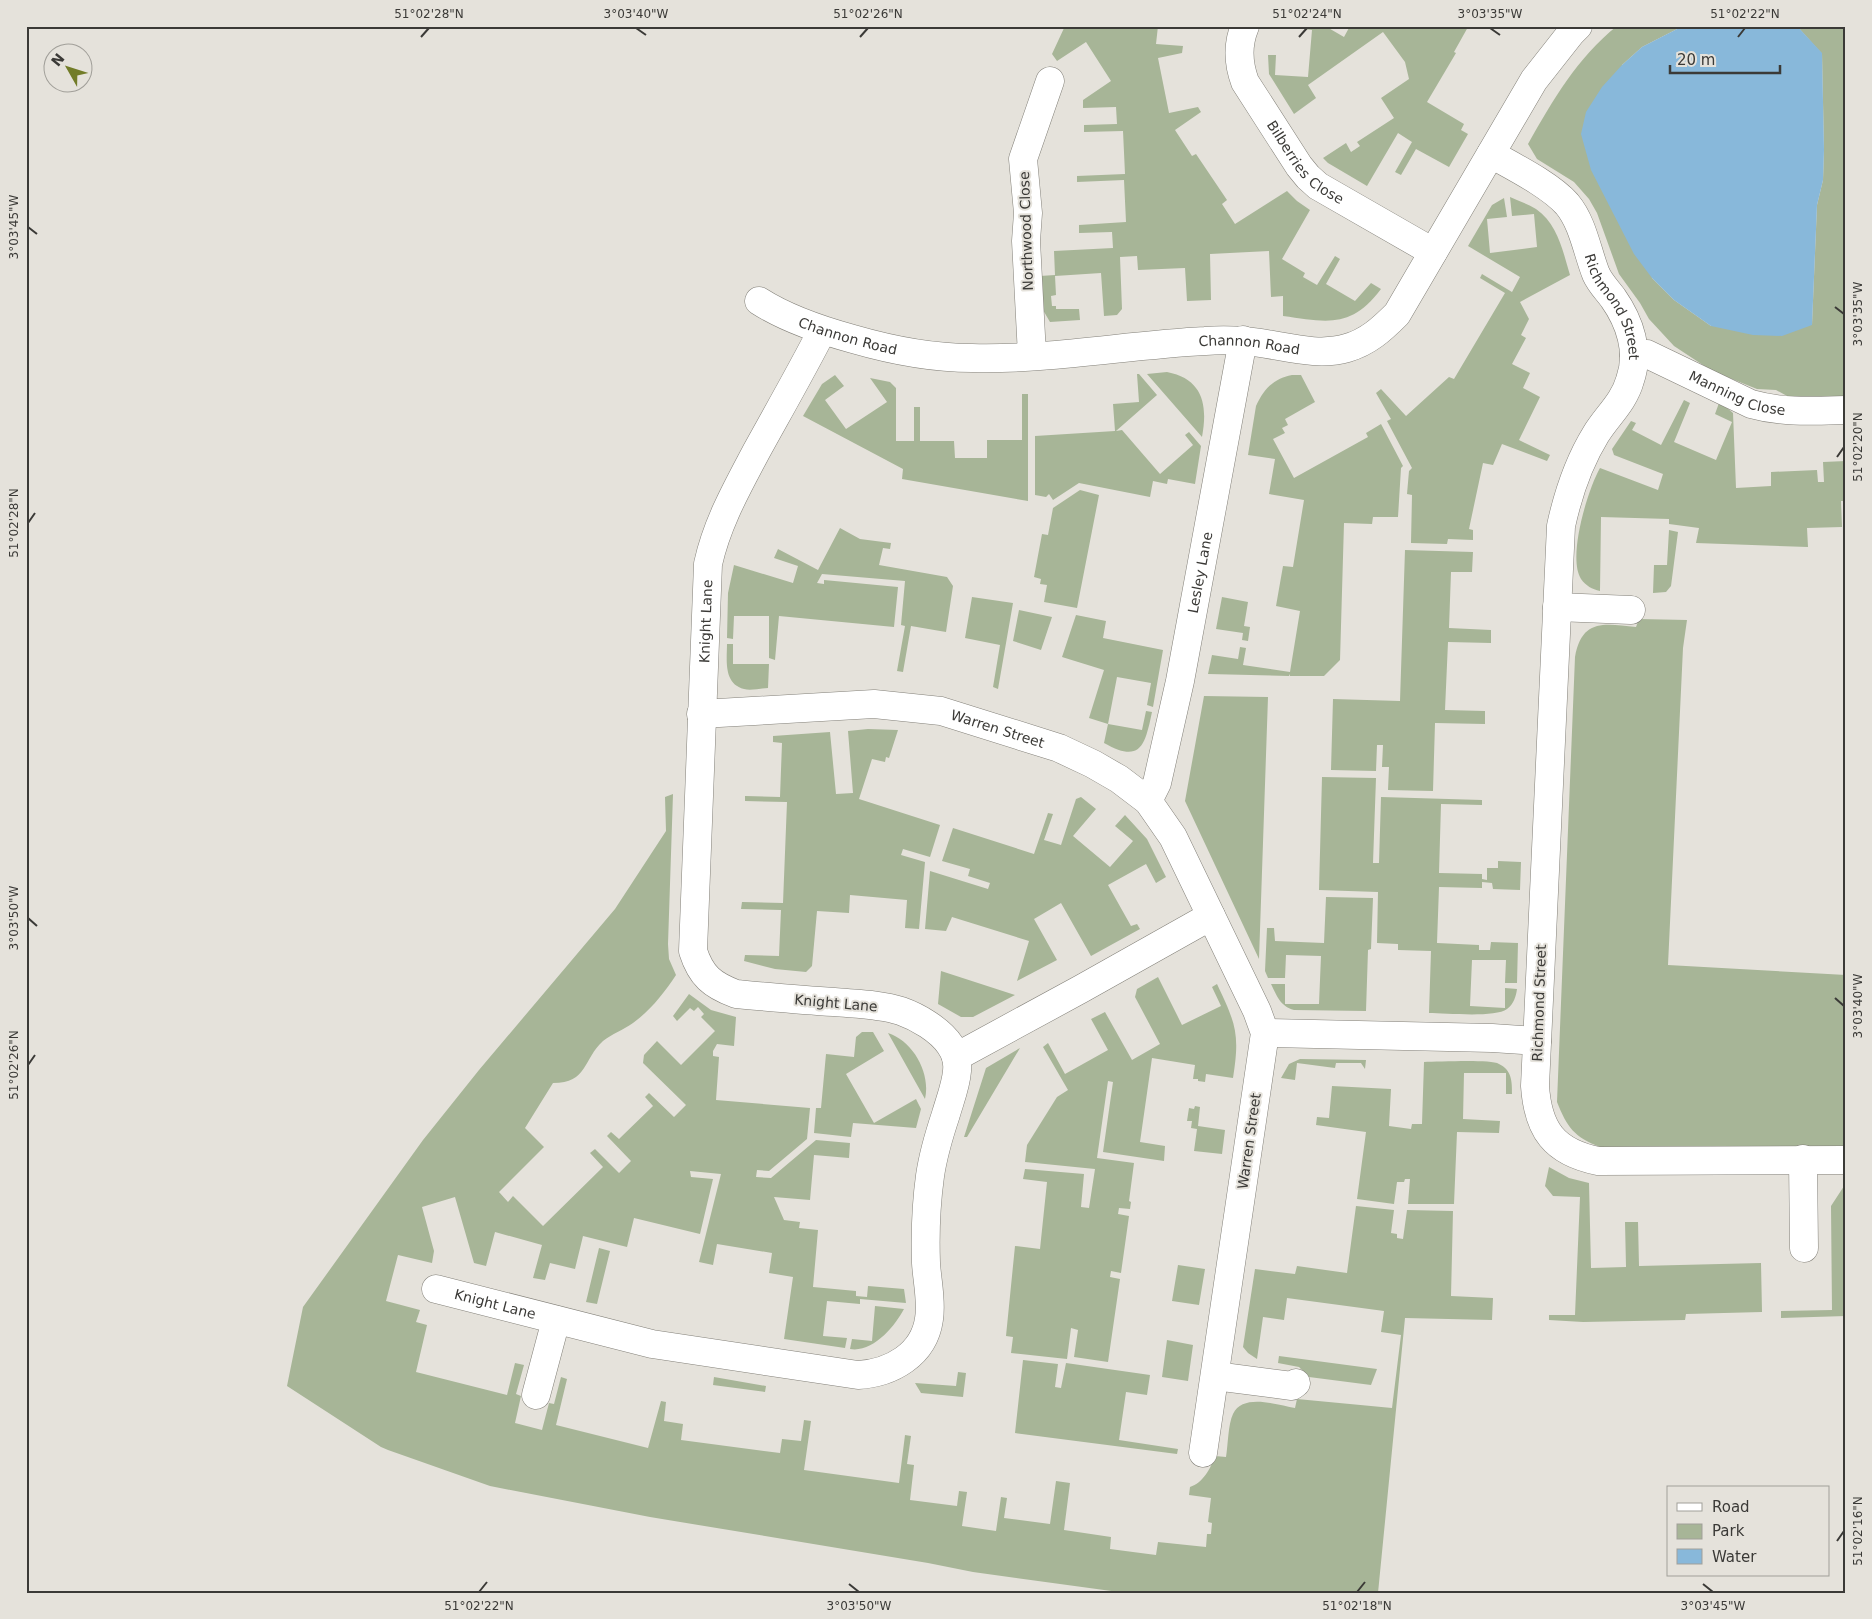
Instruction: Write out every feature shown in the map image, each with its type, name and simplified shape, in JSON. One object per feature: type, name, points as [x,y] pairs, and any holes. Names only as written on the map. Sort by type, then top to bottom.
[{"type":"street","name":"Bilberries Close","points":[[1245,26],[1241,37],[1239,55],[1245,82],[1302,171],[1318,186],[1433,252]]},
{"type":"street","name":"Channon Road","points":[[759,301],[769,308],[822,331],[879,346],[971,358],[1070,354],[1205,341],[1243,340],[1321,351],[1338,350],[1357,344],[1379,332],[1397,314],[1534,80],[1578,26]]},
{"type":"street","name":"Northwood Close","points":[[1032,355],[1026,241],[1028,213],[1024,160],[1050,81]]},
{"type":"street","name":"Richmond Street","points":[[1491,154],[1553,191],[1576,216],[1597,276],[1626,320],[1633,342],[1634,354],[1631,379],[1625,394],[1596,434],[1574,479],[1561,526],[1535,1086],[1536,1103],[1541,1120],[1555,1142],[1580,1157],[1598,1161],[1803,1158],[1846,1160]]},
{"type":"street","name":"Knight Lane","points":[[436,1289],[652,1344],[858,1375],[880,1373],[899,1364],[921,1342],[929,1320],[930,1302],[926,1258],[927,1207],[934,1156],[955,1082],[957,1068],[956,1057],[951,1046],[941,1035],[901,1011],[869,1005],[736,994],[720,988],[705,977],[696,963],[693,952],[706,580],[712,548],[723,517],[739,483],[822,331]]},
{"type":"street","name":"Lesley Lane","points":[[1148,801],[1157,783],[1180,681],[1243,340]]},
{"type":"street","name":"Manning Close","points":[[1634,354],[1647,354],[1752,404],[1770,409],[1791,411],[1846,410]]},
{"type":"street","points":[[1557,607],[1631,610]]},
{"type":"street","name":"Warren Street","points":[[702,714],[874,704],[941,711],[1059,748],[1093,764],[1119,779],[1148,801],[1173,837],[1265,1033],[1203,1453]]},
{"type":"street","points":[[956,1057],[1191,929],[1211,916]]},
{"type":"street","points":[[1265,1033],[1537,1040]]},
{"type":"street","points":[[1803,1158],[1804,1248]]},
{"type":"street","name":"Knight Lane","points":[[536,1394],[556,1320]]},
{"type":"street","points":[[1215,1376],[1292,1386],[1296,1382]]},
{"type":"green space","points":[[1065,26],[1158,26],[1156,44],[1183,46],[1182,53],[1158,58],[1169,113],[1198,107],[1201,112],[1175,130],[1192,156],[1196,154],[1227,200],[1222,204],[1235,224],[1287,191],[1310,210],[1282,259],[1305,273],[1303,277],[1317,285],[1335,256],[1340,259],[1326,284],[1355,301],[1371,283],[1381,289],[1370,302],[1348,317],[1337,320],[1325,321],[1283,316],[1283,296],[1271,297],[1269,251],[1210,254],[1211,300],[1187,301],[1185,268],[1138,270],[1137,256],[1120,257],[1122,309],[1117,315],[1104,316],[1101,273],[1055,276],[1056,295],[1051,296],[1052,306],[1056,306],[1056,309],[1079,309],[1080,320],[1050,322],[1043,310],[1040,276],[1055,275],[1054,251],[1113,248],[1112,232],[1079,233],[1079,225],[1126,222],[1124,180],[1077,182],[1077,176],[1125,174],[1123,131],[1084,132],[1084,125],[1117,124],[1116,107],[1083,108],[1083,100],[1111,81],[1086,42],[1057,61],[1052,54]]},
{"type":"green space","points":[[1279,26],[1325,26],[1344,37],[1350,26],[1474,26],[1472,29],[1468,27],[1454,52],[1456,53],[1427,102],[1464,124],[1461,130],[1468,134],[1449,167],[1416,149],[1401,175],[1395,172],[1412,142],[1398,133],[1367,186],[1328,163],[1323,158],[1346,143],[1351,152],[1360,146],[1357,142],[1394,118],[1381,98],[1409,79],[1405,62],[1383,32],[1308,85],[1316,98],[1294,114],[1269,74],[1268,55],[1276,55],[1275,75],[1308,77],[1312,30]]},
{"type":"green space","points":[[1617,26],[1683,26],[1642,47],[1622,65],[1652,278],[1674,300],[1711,326],[1812,325],[1817,205],[1823,180],[1822,54],[1797,26],[1846,26],[1846,399],[1798,402],[1776,390],[1757,389],[1712,371],[1674,346],[1649,319],[1619,274],[1597,213],[1589,199],[1574,182],[1537,159],[1528,144],[1547,112],[1578,66],[1603,38]]},
{"type":"green space","points":[[1510,197],[1536,209],[1550,222],[1559,239],[1570,275],[1520,302],[1529,319],[1521,335],[1526,338],[1512,364],[1530,373],[1523,388],[1540,397],[1519,440],[1550,455],[1547,461],[1502,444],[1493,465],[1483,463],[1469,529],[1473,530],[1473,540],[1448,539],[1447,544],[1411,543],[1412,495],[1407,494],[1409,471],[1412,468],[1387,421],[1391,419],[1376,393],[1381,389],[1406,416],[1449,377],[1454,379],[1505,293],[1480,278],[1482,274],[1512,292],[1520,277],[1468,246],[1492,205],[1504,198],[1507,217],[1487,219],[1490,253],[1537,247],[1534,214],[1512,216]]},
{"type":"green space","points":[[1167,372],[1179,375],[1188,381],[1200,395],[1204,414],[1202,437],[1147,374]]},
{"type":"green space","points":[[1137,374],[1157,395],[1116,431],[1122,430],[1160,474],[1193,445],[1185,435],[1189,432],[1201,446],[1195,484],[1168,479],[1167,484],[1153,481],[1150,497],[1079,483],[1053,500],[1049,494],[1046,497],[1035,495],[1035,436],[1115,431],[1113,404],[1139,402]]},
{"type":"green space","points":[[835,375],[844,386],[825,400],[846,429],[887,402],[870,378],[890,382],[896,388],[896,441],[914,441],[914,407],[920,407],[920,441],[954,441],[955,458],[987,458],[987,440],[1022,440],[1022,394],[1028,394],[1028,501],[902,479],[903,469],[803,416],[822,384]]},
{"type":"green space","points":[[1292,375],[1301,375],[1315,402],[1285,419],[1288,425],[1282,428],[1285,433],[1273,439],[1294,478],[1368,437],[1366,433],[1381,424],[1403,466],[1401,468],[1398,517],[1373,517],[1372,524],[1344,523],[1340,660],[1324,676],[1208,674],[1212,655],[1238,659],[1240,647],[1246,648],[1243,665],[1290,672],[1300,611],[1276,606],[1283,566],[1293,567],[1304,500],[1269,494],[1275,459],[1248,455],[1256,406],[1259,400],[1274,382]]},
{"type":"green space","points":[[1684,400],[1690,403],[1674,442],[1716,460],[1732,422],[1715,414],[1719,403],[1733,413],[1736,488],[1771,486],[1771,472],[1817,470],[1818,482],[1824,482],[1823,462],[1846,461],[1846,501],[1841,501],[1842,527],[1807,528],[1808,547],[1696,543],[1699,528],[1669,524],[1669,519],[1601,517],[1600,591],[1592,588],[1581,579],[1577,569],[1576,555],[1581,523],[1595,478],[1600,468],[1658,490],[1663,474],[1614,455],[1612,449],[1631,421],[1636,423],[1632,430],[1661,445]]},
{"type":"green space","points":[[1080,490],[1099,495],[1077,608],[1044,602],[1047,585],[1040,584],[1041,579],[1034,577],[1042,534],[1048,535],[1053,508]]},
{"type":"green space","points":[[840,528],[860,539],[891,543],[890,549],[883,548],[879,565],[947,577],[953,586],[946,632],[911,626],[903,672],[897,671],[905,626],[901,625],[905,581],[822,574],[817,583],[824,584],[824,580],[898,587],[894,627],[779,616],[775,660],[769,658],[769,616],[734,616],[733,639],[727,638],[728,593],[734,565],[793,583],[798,566],[774,558],[778,549],[818,570]]},
{"type":"green space","points":[[1669,530],[1678,532],[1671,586],[1666,592],[1653,593],[1654,565],[1667,565]]},
{"type":"green space","points":[[1405,550],[1473,552],[1472,572],[1451,572],[1449,628],[1491,630],[1491,643],[1448,642],[1445,710],[1485,711],[1485,724],[1435,723],[1433,791],[1388,790],[1389,767],[1382,767],[1383,745],[1377,745],[1376,771],[1331,770],[1333,699],[1400,701]]},
{"type":"green space","points":[[972,597],[1013,603],[998,689],[993,687],[1000,645],[965,638]]},
{"type":"green space","points":[[1222,597],[1248,602],[1244,626],[1250,627],[1248,641],[1242,640],[1243,633],[1216,629]]},
{"type":"green space","points":[[1019,610],[1052,617],[1041,650],[1013,641]]},
{"type":"green space","points":[[1076,615],[1106,621],[1103,638],[1163,650],[1153,707],[1147,705],[1151,683],[1117,677],[1108,724],[1089,718],[1104,670],[1062,657]]},
{"type":"green space","points":[[1639,619],[1687,620],[1683,648],[1668,965],[1846,975],[1846,1146],[1600,1147],[1572,1130],[1557,1102],[1575,657],[1578,644],[1583,635],[1589,630],[1596,626],[1605,625],[1636,627]]},
{"type":"green space","points":[[727,644],[733,644],[733,664],[769,664],[768,688],[747,690],[732,682],[729,677],[727,664]]},
{"type":"green space","points":[[1204,696],[1268,697],[1259,959],[1185,801]]},
{"type":"green space","points":[[1146,711],[1152,712],[1147,734],[1139,748],[1134,751],[1126,752],[1104,743],[1108,724],[1142,730]]},
{"type":"green space","points":[[868,729],[898,730],[889,758],[886,757],[885,762],[872,759],[859,799],[940,825],[930,857],[903,849],[901,855],[925,862],[919,929],[905,928],[907,900],[850,895],[849,913],[817,911],[812,966],[806,972],[775,969],[744,961],[745,955],[779,956],[781,910],[741,909],[742,902],[783,903],[787,802],[745,801],[745,796],[780,797],[782,743],[773,742],[773,736],[830,732],[836,794],[853,793],[848,731]]},
{"type":"green space","points":[[1322,777],[1376,778],[1373,863],[1379,863],[1381,797],[1482,800],[1482,805],[1441,804],[1439,873],[1482,874],[1482,879],[1487,880],[1487,868],[1498,868],[1498,861],[1521,862],[1520,890],[1493,889],[1492,883],[1482,882],[1482,888],[1439,887],[1437,943],[1479,945],[1479,950],[1490,950],[1491,942],[1518,943],[1517,983],[1505,983],[1506,960],[1472,960],[1470,1006],[1505,1008],[1505,988],[1517,989],[1513,1002],[1507,1009],[1501,1012],[1481,1014],[1429,1013],[1431,951],[1398,950],[1398,944],[1377,943],[1378,892],[1319,890]]},
{"type":"green space","points":[[673,794],[668,944],[669,959],[676,975],[646,1013],[603,1041],[579,1074],[573,1079],[553,1083],[525,1128],[544,1147],[499,1192],[508,1202],[513,1196],[543,1226],[603,1167],[590,1153],[595,1149],[619,1173],[631,1161],[607,1136],[611,1132],[619,1139],[653,1106],[645,1097],[649,1093],[674,1117],[686,1105],[643,1063],[644,1055],[657,1041],[681,1065],[715,1031],[701,1017],[704,1014],[698,1007],[694,1011],[690,1008],[677,1021],[673,1016],[689,994],[711,1010],[736,1017],[734,1046],[717,1044],[713,1051],[713,1056],[719,1057],[716,1100],[810,1108],[807,1139],[769,1171],[757,1170],[756,1177],[771,1178],[816,1140],[850,1143],[849,1158],[814,1155],[810,1200],[774,1197],[784,1220],[800,1222],[799,1228],[818,1230],[813,1287],[856,1291],[856,1296],[867,1297],[868,1286],[904,1289],[906,1303],[860,1299],[860,1304],[827,1301],[823,1336],[847,1338],[845,1348],[784,1339],[793,1277],[769,1273],[772,1253],[717,1244],[713,1265],[699,1262],[721,1174],[690,1171],[691,1177],[713,1179],[700,1234],[634,1218],[627,1247],[583,1236],[575,1269],[550,1263],[545,1280],[533,1278],[542,1245],[495,1232],[486,1266],[474,1263],[455,1197],[422,1207],[434,1251],[432,1263],[398,1255],[386,1301],[420,1310],[416,1322],[427,1325],[416,1372],[507,1395],[515,1363],[524,1365],[516,1394],[521,1396],[515,1423],[542,1430],[549,1403],[554,1404],[561,1377],[567,1379],[556,1425],[648,1448],[661,1401],[666,1402],[664,1421],[683,1424],[681,1440],[780,1453],[782,1439],[801,1441],[804,1420],[811,1421],[804,1470],[899,1483],[905,1435],[911,1436],[907,1464],[914,1465],[910,1500],[957,1506],[959,1491],[967,1492],[962,1526],[996,1531],[1001,1497],[1007,1498],[1004,1518],[1050,1524],[1056,1481],[1070,1483],[1064,1530],[1111,1537],[1110,1549],[1156,1555],[1158,1542],[1206,1547],[1207,1534],[1211,1534],[1212,1523],[1208,1522],[1211,1498],[1189,1495],[1190,1487],[1199,1482],[1206,1474],[1215,1456],[1226,1457],[1230,1423],[1233,1414],[1244,1404],[1261,1402],[1295,1408],[1297,1399],[1392,1408],[1401,1335],[1381,1332],[1384,1311],[1287,1298],[1284,1320],[1263,1317],[1257,1359],[1248,1353],[1243,1347],[1255,1269],[1295,1274],[1297,1266],[1347,1273],[1356,1206],[1394,1210],[1391,1233],[1397,1234],[1397,1238],[1403,1239],[1407,1210],[1453,1211],[1451,1296],[1493,1298],[1492,1320],[1405,1318],[1378,1593],[1126,1593],[973,1572],[650,1517],[490,1486],[388,1450],[287,1386],[303,1307],[423,1140],[479,1070],[615,909],[666,831],[665,797]]},
{"type":"green space","points":[[1081,797],[1096,809],[1073,836],[1110,867],[1133,841],[1115,826],[1125,815],[1147,839],[1166,877],[1156,883],[1146,864],[1108,885],[1131,926],[1137,924],[1140,929],[1091,956],[1061,903],[1034,919],[1057,960],[1017,981],[1029,941],[952,917],[946,931],[925,929],[930,871],[988,889],[990,883],[968,876],[970,869],[942,861],[953,828],[1034,854],[1048,813],[1053,814],[1044,840],[1061,845],[1076,799]]},
{"type":"green space","points":[[1326,897],[1373,898],[1371,949],[1368,950],[1366,1011],[1294,1010],[1285,1006],[1280,1000],[1271,984],[1285,984],[1285,1004],[1319,1004],[1321,956],[1286,955],[1285,978],[1268,978],[1265,971],[1267,928],[1274,928],[1275,941],[1324,943]]},
{"type":"green space","points":[[941,971],[1015,995],[973,1017],[961,1017],[938,1004]]},
{"type":"green space","points":[[1158,977],[1182,1025],[1221,1006],[1212,987],[1217,984],[1235,1030],[1236,1050],[1233,1078],[1206,1074],[1205,1082],[1198,1081],[1198,1079],[1193,1079],[1195,1065],[1152,1058],[1140,1142],[1165,1146],[1164,1161],[1103,1152],[1113,1082],[1108,1081],[1097,1158],[1134,1163],[1129,1201],[1131,1202],[1130,1209],[1119,1208],[1118,1214],[1129,1216],[1121,1273],[1111,1271],[1110,1277],[1120,1279],[1108,1362],[1074,1357],[1078,1330],[1071,1328],[1067,1359],[1011,1353],[1013,1337],[1006,1336],[1015,1246],[1040,1249],[1047,1182],[1023,1179],[1025,1169],[1084,1174],[1081,1207],[1089,1208],[1095,1169],[1025,1162],[1027,1145],[1057,1097],[1068,1090],[1043,1047],[1048,1043],[1065,1074],[1108,1050],[1091,1019],[1105,1012],[1132,1060],[1160,1044],[1135,997],[1137,989]]},
{"type":"green space","points":[[862,1032],[873,1032],[884,1051],[846,1074],[874,1123],[916,1099],[921,1109],[916,1128],[853,1123],[851,1137],[814,1133],[816,1108],[821,1108],[826,1054],[854,1057],[856,1037]]},
{"type":"green space","points":[[888,1033],[905,1043],[918,1059],[925,1079],[925,1099]]},
{"type":"green space","points":[[1020,1048],[967,1137],[964,1137],[986,1068]]},
{"type":"green space","points":[[1300,1059],[1366,1060],[1365,1069],[1361,1063],[1336,1063],[1335,1068],[1297,1063],[1295,1080],[1281,1078],[1289,1064]]},
{"type":"green space","points":[[1424,1062],[1494,1062],[1507,1070],[1511,1081],[1512,1094],[1506,1094],[1506,1073],[1464,1073],[1463,1119],[1500,1121],[1499,1133],[1457,1132],[1454,1204],[1408,1204],[1410,1179],[1405,1179],[1404,1182],[1397,1182],[1394,1204],[1357,1199],[1366,1132],[1316,1125],[1317,1117],[1329,1118],[1332,1086],[1391,1089],[1389,1126],[1411,1129],[1412,1124],[1422,1124]]},
{"type":"green space","points":[[1195,1106],[1200,1107],[1198,1126],[1225,1130],[1222,1154],[1194,1151],[1197,1129],[1191,1128],[1192,1121],[1187,1121],[1189,1108],[1194,1109]]},
{"type":"green space","points":[[1549,1167],[1569,1178],[1589,1183],[1591,1268],[1626,1267],[1625,1222],[1638,1222],[1639,1266],[1761,1263],[1762,1312],[1686,1314],[1685,1320],[1583,1322],[1549,1320],[1549,1315],[1575,1315],[1580,1197],[1553,1196],[1545,1186]]},
{"type":"green space","points":[[1846,1183],[1846,1316],[1781,1318],[1781,1311],[1832,1310],[1831,1206]]},
{"type":"green space","points":[[599,1248],[610,1251],[597,1304],[586,1302]]},
{"type":"green space","points":[[1178,1265],[1205,1269],[1199,1305],[1172,1301]]},
{"type":"green space","points":[[875,1306],[904,1309],[895,1323],[875,1343],[859,1349],[850,1349],[852,1339],[872,1341]]},
{"type":"green space","points":[[1167,1340],[1193,1345],[1188,1381],[1162,1377]]},
{"type":"green space","points":[[1279,1356],[1377,1369],[1371,1385],[1309,1377],[1299,1367],[1278,1363]]},
{"type":"green space","points":[[1023,1360],[1058,1364],[1055,1387],[1061,1388],[1066,1363],[1150,1375],[1147,1395],[1126,1392],[1119,1440],[1178,1449],[1177,1454],[1015,1433]]},
{"type":"green space","points":[[958,1372],[966,1373],[963,1397],[921,1393],[915,1383],[956,1386]]},
{"type":"green space","points":[[714,1377],[766,1386],[765,1392],[713,1385]]},
{"type":"water","points":[[1683,26],[1797,26],[1822,53],[1823,180],[1817,205],[1812,325],[1782,336],[1753,335],[1711,326],[1674,300],[1652,278],[1634,254],[1591,170],[1581,134],[1586,112],[1602,87],[1642,47]]}]
